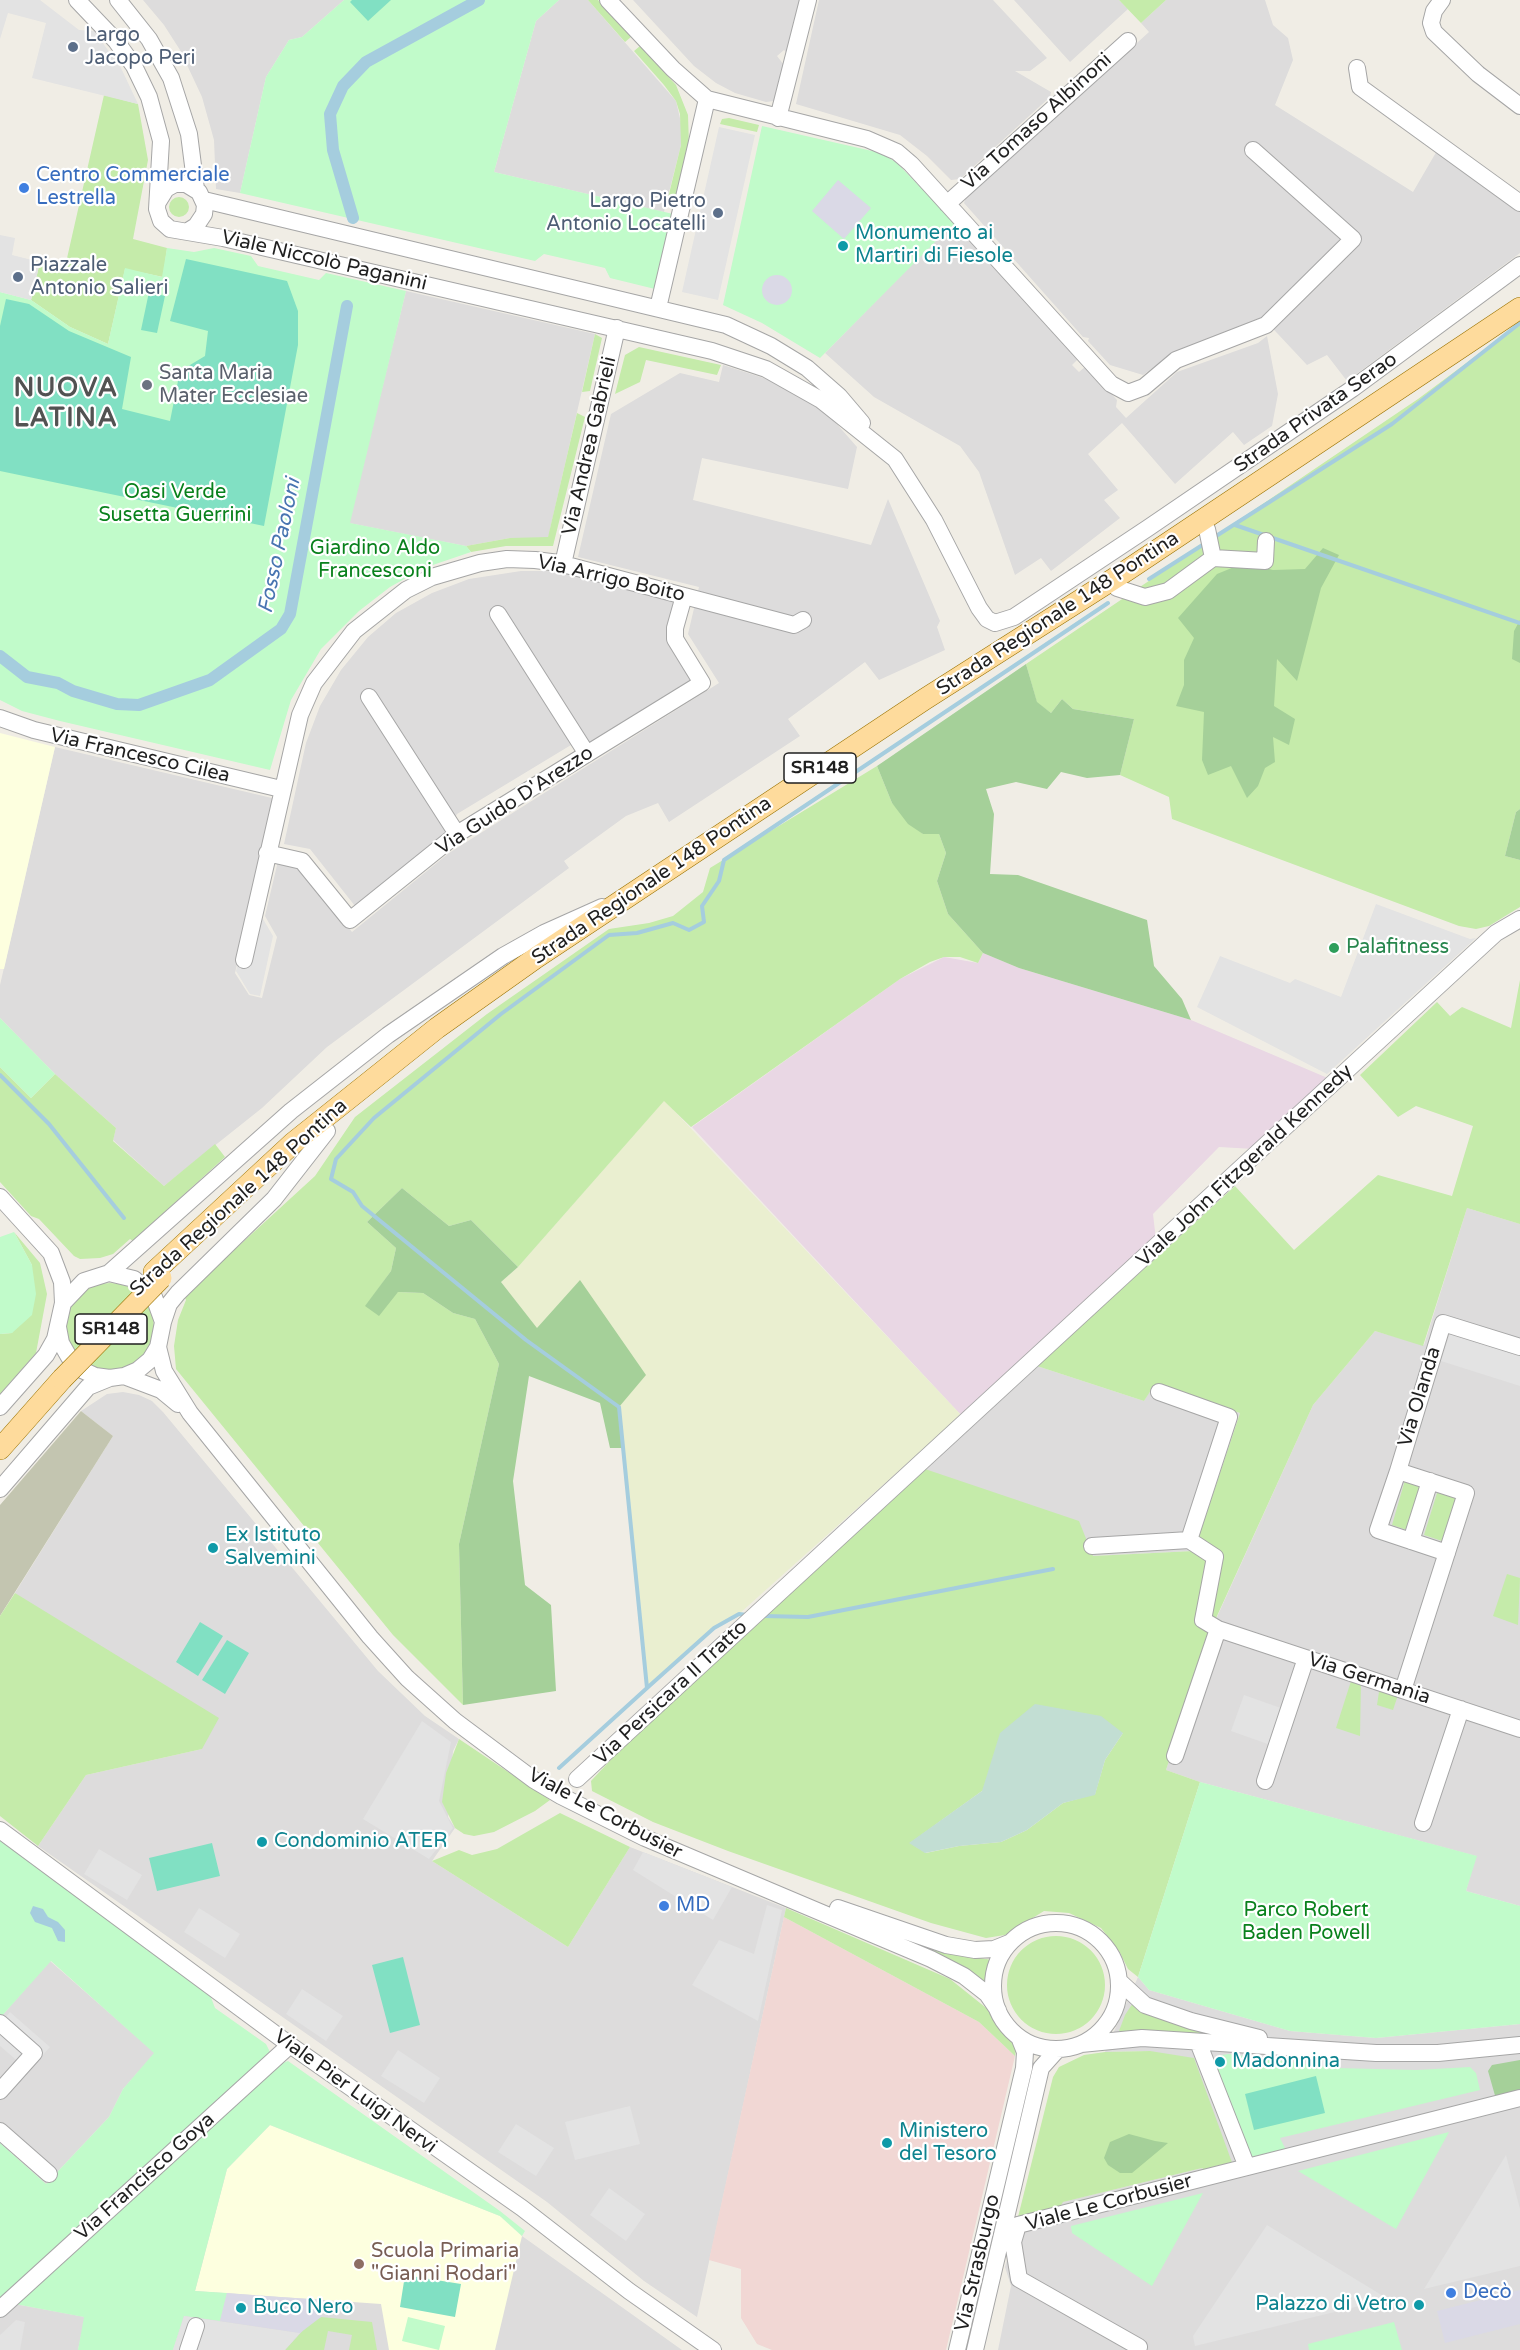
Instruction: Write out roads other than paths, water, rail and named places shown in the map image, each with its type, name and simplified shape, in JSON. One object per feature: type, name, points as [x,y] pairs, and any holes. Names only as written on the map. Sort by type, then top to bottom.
[{"type":"main road","name":"Strada Regionale 148 Pontina","points":[[157,1275],[327,1131],[444,1037],[539,966],[1122,580],[1520,308]]},
{"type":"main road","name":"Strada Regionale 148 Pontina","points":[[0,1436],[157,1275],[293,1143],[437,1028],[537,957],[925,699],[1122,580],[1211,545],[1478,350],[1520,316]]},
{"type":"main road","name":"Strada Regionale 148 Pontina","points":[[0,1449],[58,1376]]},
{"type":"street","points":[[77,0],[112,35],[142,81],[158,123],[162,156],[158,203]]},
{"type":"street","name":"Viale Niccolò Paganini","points":[[118,0],[163,62],[179,99],[189,134],[200,194],[202,219],[188,231]]},
{"type":"street","points":[[608,0],[673,69],[707,99],[867,140],[897,152],[911,164],[1121,392],[1136,392],[1176,360],[1266,325],[1353,239],[1253,150]]},
{"type":"street","points":[[778,118],[808,0]]},
{"type":"street","points":[[1442,0],[1434,11],[1431,22],[1434,32],[1478,74],[1520,106]]},
{"type":"street","points":[[112,35],[132,17]]},
{"type":"street","name":"Via Tomaso Albinoni","points":[[947,204],[1128,41]]},
{"type":"street","points":[[1357,68],[1360,87],[1520,203]]},
{"type":"street","points":[[658,308],[707,99]]},
{"type":"street","name":"Viale Niccolò Paganini","points":[[877,442],[793,383],[753,363],[712,351],[460,292],[188,231],[176,231],[165,225],[158,215],[158,203],[166,189],[175,184],[186,184],[200,194],[467,264],[721,324],[771,346],[813,373],[843,401],[877,442],[895,459],[934,520],[979,608],[991,622],[1005,621],[1014,617],[1148,528]]},
{"type":"street","points":[[460,292],[467,264]]},
{"type":"street","name":"Strada Privata Serao","points":[[1122,580],[1148,528],[1352,389],[1520,266]]},
{"type":"street","points":[[712,351],[721,324]]},
{"type":"street","name":"Via Andrea Gabrieli","points":[[563,564],[617,328]]},
{"type":"street","points":[[1211,545],[1265,561],[1266,541]]},
{"type":"street","name":"Strada Regionale 148 Pontina","points":[[1122,580],[1145,597],[1168,591],[1211,545]]},
{"type":"street","name":"Via Arrigo Boito","points":[[244,960],[281,789],[300,715],[314,683],[354,631],[378,610],[432,577],[480,563],[516,559],[563,564],[794,625],[803,620]]},
{"type":"street","name":"Via Guido D'Arezzo","points":[[267,853],[302,861],[350,920],[457,834],[702,683],[675,639],[675,628],[684,596]]},
{"type":"street","points":[[498,614],[587,754]]},
{"type":"street","points":[[369,697],[457,834]]},
{"type":"street","name":"Via Francesco Cilea","points":[[0,718],[34,730],[281,789]]},
{"type":"street","points":[[63,1303],[84,1281],[109,1273],[291,1111],[388,1035],[502,956],[572,919],[634,894]]},
{"type":"street","name":"Viale John Fitzgerald Kennedy","points":[[764,1608],[977,1422],[1496,933],[1520,919]]},
{"type":"street","points":[[0,1489],[88,1387],[117,1377],[150,1360],[158,1347],[163,1322],[176,1295],[274,1199],[327,1131]]},
{"type":"street","points":[[0,1197],[51,1253],[62,1282],[63,1303],[58,1327],[46,1355],[0,1407]]},
{"type":"street","points":[[109,1273],[134,1279],[146,1287],[157,1303],[163,1322]]},
{"type":"street","name":"Via Olanda","points":[[1447,1553],[1378,1530],[1443,1323],[1520,1347]]},
{"type":"street","points":[[58,1327],[61,1343],[74,1363],[94,1376],[117,1377]]},
{"type":"street","name":"Viale Le Corbusier","points":[[158,1347],[164,1371],[190,1413],[370,1637],[407,1678],[455,1721],[534,1780],[561,1796],[645,1838],[932,1959],[964,1976],[987,1994],[1007,2025],[1019,2037],[1037,2046],[1058,2049],[1081,2044],[1142,2038],[1316,2051],[1438,2053],[1520,2045]]},
{"type":"street","name":"Viale Le Corbusier","points":[[117,1377],[161,1390],[190,1413]]},
{"type":"street","points":[[1159,1392],[1229,1417],[1190,1540]]},
{"type":"street","name":"Via Olanda","points":[[1398,1471],[1466,1493],[1404,1690]]},
{"type":"street","points":[[1411,1541],[1430,1481]]},
{"type":"street","points":[[1092,1546],[1190,1540],[1215,1557],[1203,1620],[1218,1629],[1175,1756]]},
{"type":"street","name":"Via Persicara II Tratto","points":[[577,1779],[764,1608]]},
{"type":"street","name":"Via Germania","points":[[1218,1629],[1520,1729]]},
{"type":"street","points":[[1265,1781],[1306,1658]]},
{"type":"street","points":[[1423,1823],[1461,1709]]},
{"type":"street","name":"Viale Pier Luigi Nervi","points":[[0,1830],[290,2045],[522,2208],[629,2291],[713,2350]]},
{"type":"street","name":"Viale Le Corbusier","points":[[776,1892],[837,1907],[946,1945],[975,1950],[994,1949],[1009,1943],[1026,1930],[1046,1923],[1067,1923],[1087,1930],[1103,1943],[1114,1961],[1119,1982],[1118,2001],[1110,2019],[1098,2034],[1081,2044]]},
{"type":"street","name":"Viale Le Corbusier","points":[[998,2010],[994,1993],[994,1975],[1009,1943]]},
{"type":"street","name":"Viale Le Corbusier","points":[[1119,1982],[1133,1997],[1156,2009],[1237,2033],[1316,2051]]},
{"type":"street","points":[[0,2023],[34,2053],[0,2091]]},
{"type":"street","name":"Via Strasburgo","points":[[957,2350],[1024,2068],[1025,2052],[1019,2037]]},
{"type":"street","points":[[1198,2042],[1247,2167]]},
{"type":"street","name":"Via Francisco Goya","points":[[0,2309],[290,2045]]},
{"type":"street","name":"Via Strasburgo","points":[[975,2350],[1041,2068],[1058,2049]]},
{"type":"street","name":"Viale Le Corbusier","points":[[1139,2347],[1019,2279],[1013,2242],[1018,2225],[1520,2098]]},
{"type":"street","points":[[0,2131],[49,2174]]},
{"type":"street","points":[[188,2350],[196,2326]]},
{"type":"water","points":[[33,1906],[43,1909],[48,1917],[58,1922],[65,1930],[65,1942],[58,1941],[52,1928],[35,1922],[30,1913]]},
{"type":"waterway","name":"Fosso Paoloni","points":[[353,218],[333,150],[330,114],[343,86],[366,62],[479,0]]},
{"type":"waterway","name":"Fosso Paoloni","points":[[0,656],[27,677],[58,683],[73,691],[117,704],[139,705],[210,680],[281,629],[290,614],[347,306]]},
{"type":"waterway","points":[[1213,538],[1392,424],[1520,323]]},
{"type":"waterway","points":[[1235,525],[1520,623]]},
{"type":"waterway","points":[[1149,579],[1204,544]]},
{"type":"waterway","points":[[747,1615],[739,1614],[714,1628],[647,1688],[619,1407],[526,1340],[362,1206],[353,1192],[331,1179],[336,1159],[374,1118],[501,1014],[609,935],[637,933],[673,923],[689,930],[704,922],[702,906],[719,881],[724,860],[1108,603]]},
{"type":"waterway","points":[[0,1075],[49,1124],[124,1218]]},
{"type":"waterway","points":[[763,1616],[808,1617],[1053,1569]]},
{"type":"waterway","points":[[559,1768],[647,1688]]},
{"type":"place","name":"Largo Jacopo Peri","points":[[73,47]]},
{"type":"place","name":"Centro Commerciale Lestrella","points":[[24,188]]},
{"type":"place","name":"Largo Pietro Antonio Locatelli","points":[[718,213]]},
{"type":"place","name":"Monumento ai Martiri di Fiesole","points":[[843,246]]},
{"type":"place","name":"Piazzale Antonio Salieri","points":[[18,277]]},
{"type":"place","name":"Santa Maria Mater Ecclesiae","points":[[147,385]]},
{"type":"place","name":"Palafitness","points":[[1334,948]]},
{"type":"place","name":"Ex Istituto Salvemini","points":[[213,1548]]},
{"type":"place","name":"Condominio ATER","points":[[262,1842]]},
{"type":"place","name":"MD","points":[[664,1906]]},
{"type":"place","name":"Madonnina","points":[[1220,2062]]},
{"type":"place","name":"Ministero del Tesoro","points":[[887,2143]]},
{"type":"place","name":"Scuola Primaria \"Gianni Rodari\"","points":[[359,2264]]},
{"type":"place","name":"Decò","points":[[1451,2293]]},
{"type":"place","name":"Palazzo di Vetro","points":[[1419,2305]]},
{"type":"place","name":"Buco Nero","points":[[241,2308]]},
{"type":"district","name":"NUOVA LATINA","points":[[66,404]]},
{"type":"park label","name":"Oasi Verde Susetta Guerrini","points":[[175,504]]},
{"type":"park label","name":"Giardino Aldo Francesconi","points":[[375,560]]},
{"type":"park label","name":"Parco Robert Baden Powell","points":[[1306,1922]]}]
